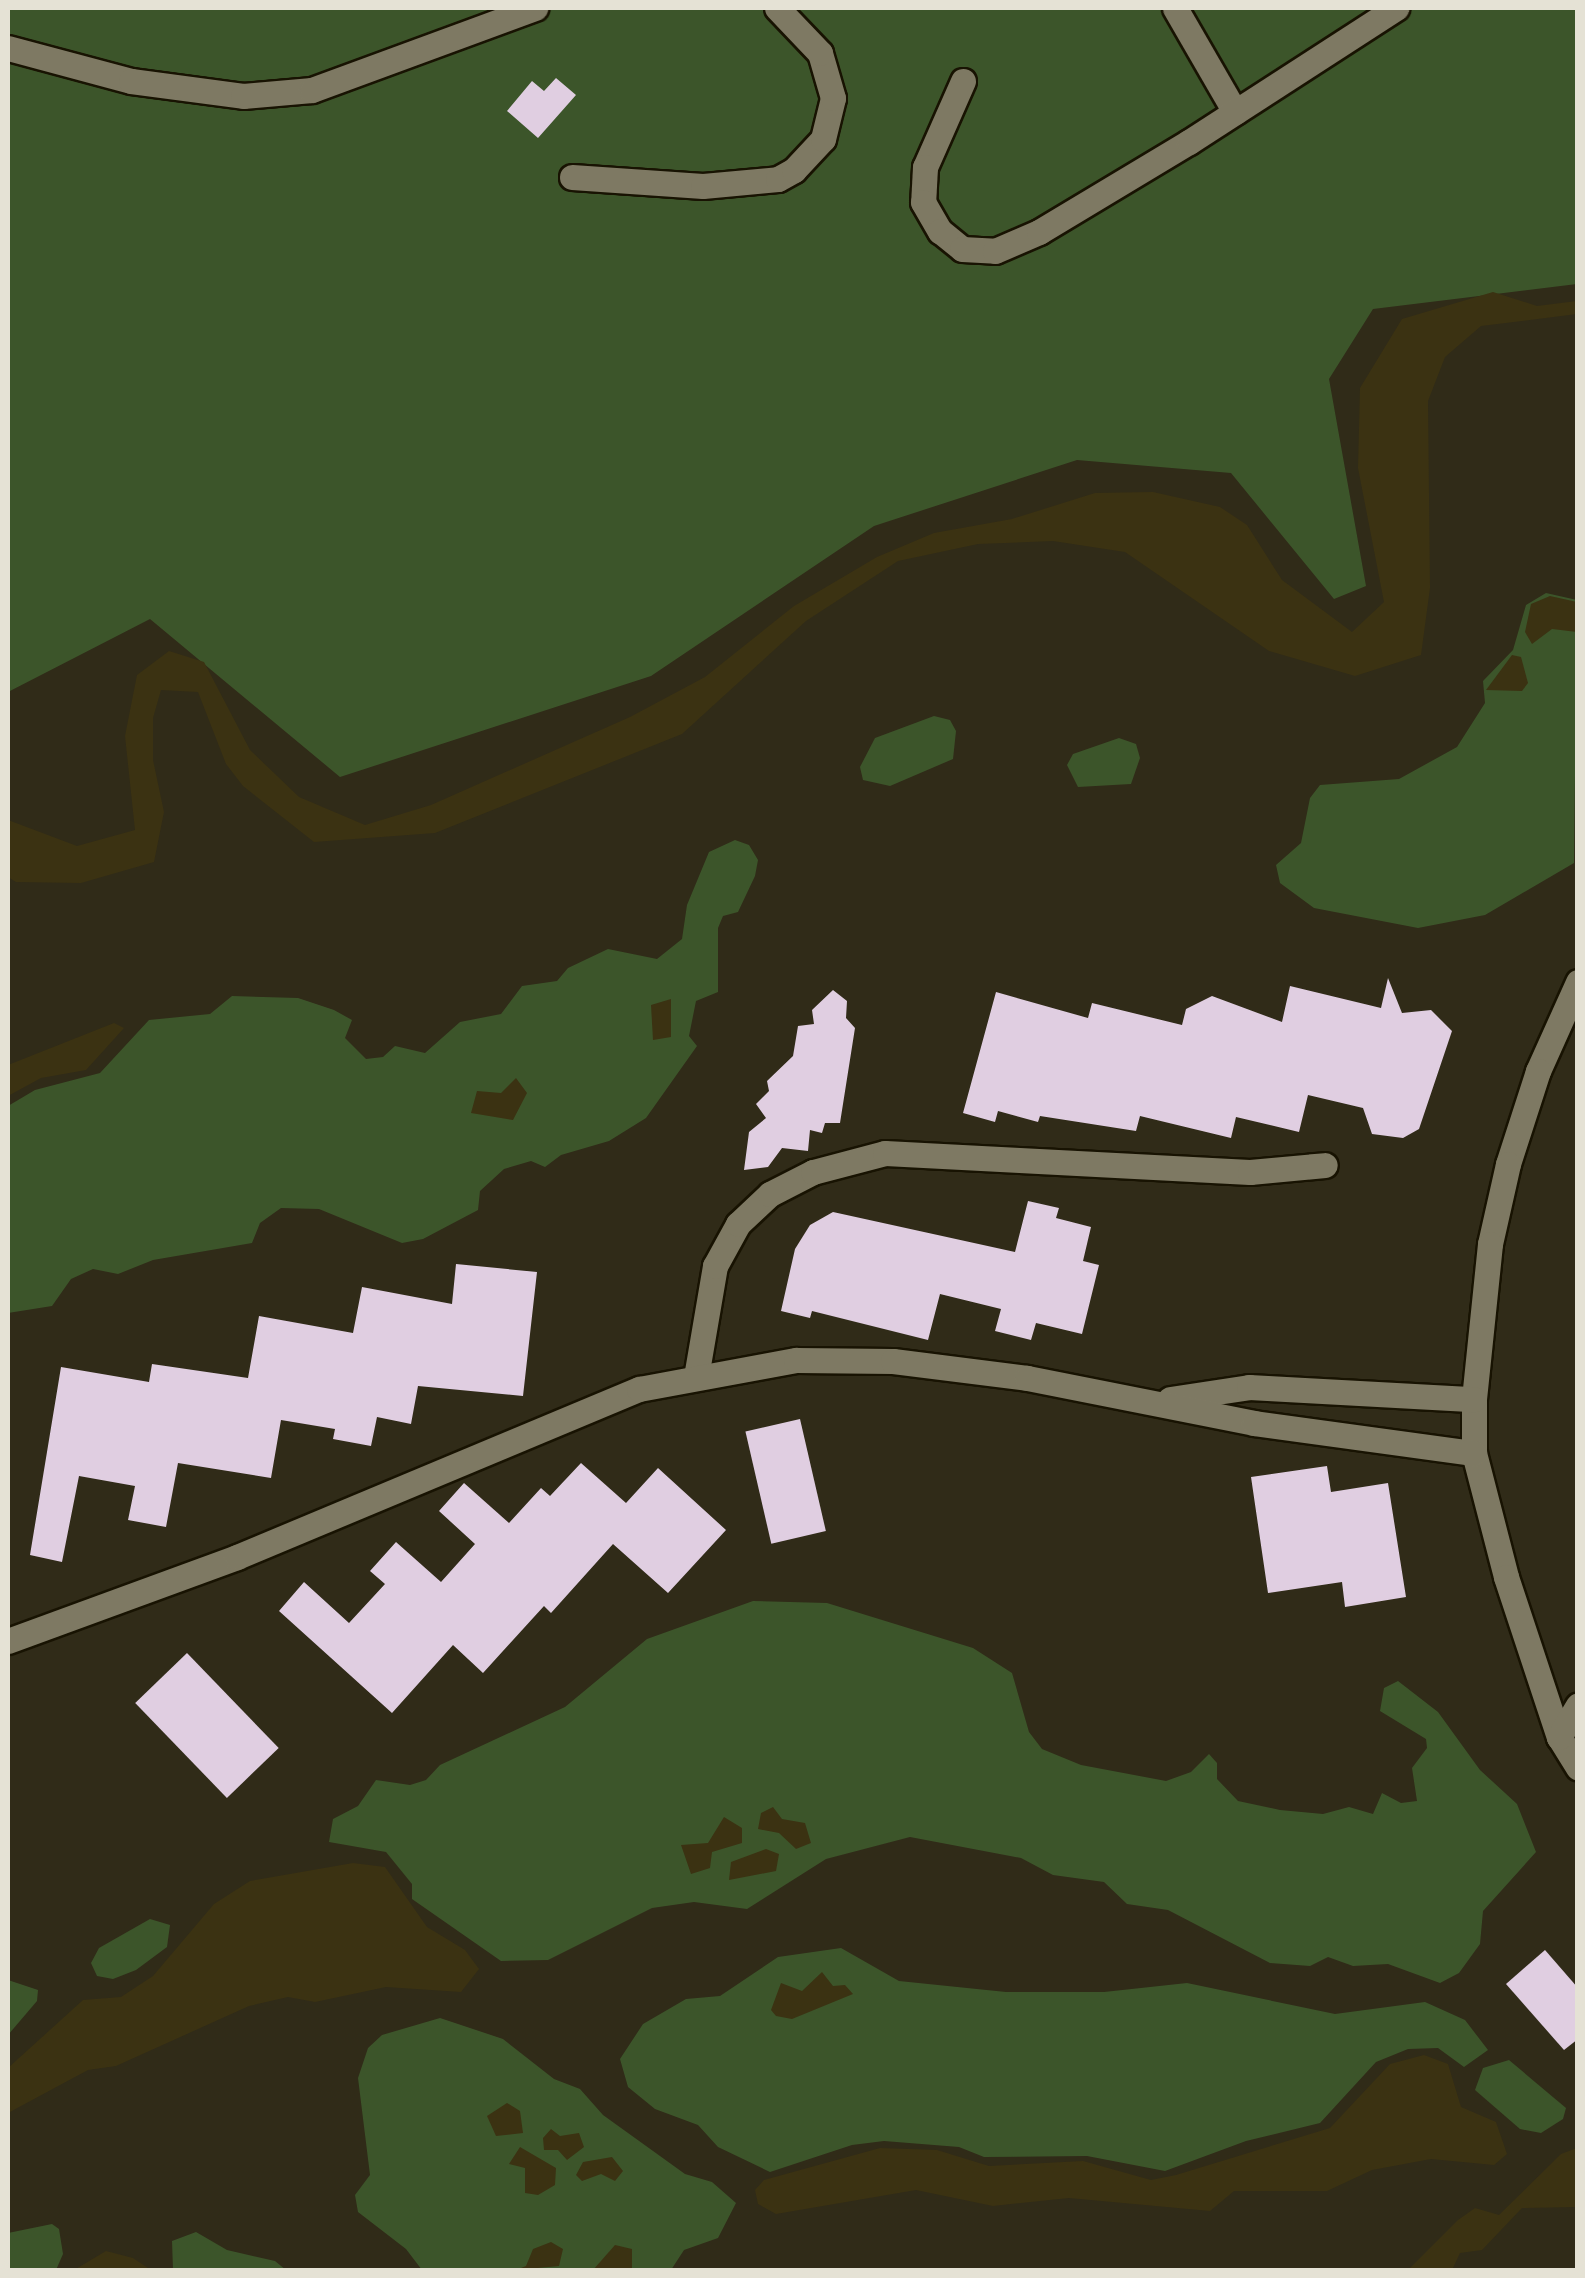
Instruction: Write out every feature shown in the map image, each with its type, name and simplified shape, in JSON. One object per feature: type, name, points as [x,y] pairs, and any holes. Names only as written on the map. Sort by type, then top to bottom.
[{"type":"street","points":[[8,48],[132,81],[242,96],[312,90],[535,8]]},
{"type":"street","points":[[572,177],[659,187],[743,184],[778,179],[802,163],[831,118],[830,80],[804,30],[777,8]]},
{"type":"street","points":[[1175,8],[1235,112]]},
{"type":"street","points":[[963,80],[925,167],[923,202],[940,231],[962,249],[995,251],[1039,232],[1396,8]]},
{"type":"street","points":[[1578,982],[1538,1071],[1508,1164],[1490,1244],[1474,1399],[1474,1452],[1506,1577],[1559,1736],[1578,1767]]},
{"type":"street","points":[[696,1377],[715,1266],[738,1224],[770,1194],[813,1172],[885,1153],[1250,1172],[1326,1165]]},
{"type":"street","points":[[8,1642],[237,1557],[639,1390],[796,1360],[893,1362],[1474,1452]]},
{"type":"street","points":[[1150,1402],[1249,1387],[1474,1399]]},
{"type":"street","points":[[1559,1736],[1578,1706]]},
{"type":"green space","points":[[8,8],[1577,8],[1577,284],[1373,309],[1329,379],[1366,586],[1334,599],[1231,473],[1077,460],[874,526],[651,676],[340,777],[150,619],[8,692]]},
{"type":"green space","points":[[1546,593],[1577,600],[1574,863],[1485,915],[1418,928],[1314,908],[1280,883],[1276,865],[1301,843],[1310,798],[1320,785],[1399,779],[1457,747],[1485,703],[1483,681],[1513,650],[1526,605]]},
{"type":"green space","points":[[934,716],[950,720],[956,731],[953,759],[890,786],[863,780],[860,767],[875,738]]},
{"type":"green space","points":[[1119,738],[1136,744],[1140,758],[1131,784],[1078,787],[1067,765],[1073,754]]},
{"type":"green space","points":[[735,840],[749,845],[758,860],[738,912],[723,916],[718,928],[718,992],[696,1001],[689,1036],[697,1046],[646,1118],[609,1141],[561,1155],[545,1167],[531,1161],[504,1169],[480,1191],[478,1210],[423,1239],[402,1243],[319,1209],[281,1208],[260,1223],[252,1243],[153,1260],[118,1274],[93,1269],[71,1279],[52,1306],[8,1313],[8,1106],[35,1090],[100,1073],[149,1020],[210,1014],[232,996],[298,998],[334,1010],[352,1020],[345,1038],[366,1059],[383,1057],[395,1046],[425,1053],[460,1022],[501,1014],[522,986],[557,981],[568,968],[608,949],[657,959],[682,939],[687,905],[709,852]]},
{"type":"green space","points":[[753,1601],[827,1603],[973,1648],[1012,1673],[1029,1732],[1042,1749],[1081,1765],[1166,1781],[1191,1772],[1209,1754],[1217,1763],[1217,1779],[1238,1801],[1280,1810],[1323,1814],[1349,1807],[1373,1814],[1382,1793],[1401,1803],[1417,1801],[1412,1768],[1427,1748],[1426,1739],[1380,1711],[1384,1688],[1398,1681],[1438,1712],[1480,1770],[1517,1804],[1536,1852],[1483,1911],[1480,1944],[1459,1973],[1440,1983],[1388,1964],[1353,1966],[1328,1957],[1310,1966],[1270,1963],[1168,1910],[1127,1904],[1104,1882],[1053,1875],[1021,1858],[910,1837],[826,1859],[747,1909],[694,1902],[652,1908],[548,1960],[501,1961],[412,1899],[412,1884],[386,1852],[329,1842],[333,1819],[358,1806],[376,1780],[410,1785],[426,1780],[440,1765],[565,1707],[647,1639]]},
{"type":"green space","points":[[150,1919],[170,1925],[167,1947],[136,1970],[113,1979],[97,1976],[91,1963],[99,1948]]},
{"type":"green space","points":[[841,1948],[899,1981],[1006,1992],[1104,1992],[1187,1983],[1335,2014],[1425,2002],[1465,2020],[1488,2050],[1464,2067],[1438,2048],[1408,2049],[1376,2062],[1320,2123],[1246,2141],[1165,2171],[1087,2156],[984,2157],[959,2147],[884,2141],[852,2145],[770,2172],[718,2147],[698,2125],[655,2109],[628,2087],[620,2059],[643,2024],[686,1999],[720,1996],[778,1957]]},
{"type":"green space","points":[[8,1980],[38,1990],[37,2001],[8,2035]]},
{"type":"green space","points":[[440,2018],[503,2039],[554,2079],[580,2089],[603,2115],[685,2174],[712,2182],[736,2203],[718,2238],[684,2250],[671,2270],[422,2270],[406,2249],[358,2212],[355,2195],[370,2175],[358,2078],[368,2048],[382,2035]]},
{"type":"green space","points":[[1509,2060],[1566,2108],[1563,2119],[1541,2133],[1520,2129],[1475,2090],[1483,2068]]},
{"type":"green space","points":[[52,2224],[59,2229],[63,2254],[56,2270],[8,2270],[8,2233]]},
{"type":"green space","points":[[196,2232],[227,2250],[275,2261],[286,2270],[173,2270],[172,2241]]},
{"type":"sand","points":[[1493,292],[1537,306],[1577,301],[1577,314],[1481,326],[1445,357],[1428,401],[1430,588],[1421,655],[1355,676],[1269,651],[1125,552],[1053,541],[978,544],[898,561],[806,621],[682,734],[435,833],[314,842],[243,786],[226,764],[198,692],[161,690],[153,718],[153,760],[164,812],[154,862],[81,883],[16,882],[8,877],[8,820],[77,846],[135,830],[125,736],[137,675],[169,651],[204,662],[250,750],[299,797],[365,825],[431,805],[630,717],[705,677],[794,606],[877,557],[934,533],[1012,519],[1095,493],[1153,492],[1220,507],[1247,525],[1282,580],[1352,632],[1384,602],[1358,468],[1360,388],[1402,319]]},
{"type":"sand","points":[[1550,596],[1577,602],[1577,632],[1552,629],[1532,644],[1525,632],[1531,604]]},
{"type":"sand","points":[[1512,655],[1521,657],[1528,683],[1522,691],[1486,690]]},
{"type":"sand","points":[[671,999],[671,1037],[653,1040],[651,1005]]},
{"type":"sand","points":[[114,1023],[124,1028],[86,1070],[41,1078],[8,1096],[8,1065]]},
{"type":"sand","points":[[516,1078],[527,1093],[513,1120],[471,1113],[477,1091],[501,1093]]},
{"type":"sand","points":[[773,1807],[782,1819],[805,1823],[811,1843],[796,1849],[779,1833],[758,1829],[761,1813]]},
{"type":"sand","points":[[724,1817],[742,1828],[742,1843],[712,1852],[710,1868],[691,1874],[681,1845],[708,1843]]},
{"type":"sand","points":[[766,1849],[779,1854],[776,1871],[729,1880],[731,1862]]},
{"type":"sand","points":[[353,1863],[385,1867],[427,1927],[465,1950],[479,1969],[461,1992],[386,1987],[315,2002],[288,1997],[249,2006],[116,2066],[88,2070],[8,2113],[8,2068],[83,2000],[121,1997],[153,1976],[214,1904],[250,1881]]},
{"type":"sand","points":[[822,1972],[833,1986],[845,1985],[853,1994],[792,2019],[776,2016],[771,2010],[781,1983],[802,1991]]},
{"type":"sand","points":[[1424,2055],[1448,2064],[1461,2107],[1496,2122],[1507,2154],[1494,2165],[1431,2159],[1372,2170],[1327,2191],[1234,2191],[1210,2211],[1069,2198],[993,2206],[916,2190],[776,2214],[758,2204],[755,2190],[764,2180],[880,2148],[937,2150],[989,2166],[1083,2161],[1151,2180],[1176,2175],[1330,2128],[1390,2064]]},
{"type":"sand","points":[[507,2103],[520,2111],[523,2133],[496,2136],[487,2116]]},
{"type":"sand","points":[[551,2129],[560,2136],[579,2133],[584,2147],[567,2160],[558,2150],[544,2150],[543,2138]]},
{"type":"sand","points":[[520,2147],[556,2168],[555,2185],[538,2195],[525,2193],[525,2168],[509,2164]]},
{"type":"sand","points":[[1577,2148],[1575,2207],[1522,2208],[1482,2250],[1460,2253],[1452,2270],[1408,2270],[1458,2220],[1475,2208],[1499,2215],[1561,2154]]},
{"type":"sand","points":[[612,2157],[623,2171],[615,2181],[601,2174],[582,2181],[576,2175],[583,2162]]},
{"type":"sand","points":[[551,2242],[563,2249],[559,2266],[516,2270],[526,2266],[533,2249]]},
{"type":"sand","points":[[615,2245],[632,2249],[632,2270],[593,2270]]},
{"type":"sand","points":[[106,2251],[133,2258],[151,2270],[74,2270]]},
{"type":"building","points":[[556,78],[576,95],[538,138],[507,111],[532,81],[544,91]]},
{"type":"building","points":[[1388,978],[1402,1013],[1431,1010],[1452,1031],[1419,1129],[1403,1138],[1372,1134],[1363,1108],[1308,1095],[1299,1132],[1236,1117],[1231,1138],[1140,1116],[1136,1131],[1040,1116],[1038,1122],[998,1111],[995,1122],[963,1113],[996,992],[1088,1018],[1092,1003],[1182,1025],[1186,1009],[1212,996],[1282,1022],[1290,986],[1381,1008]]},
{"type":"building","points":[[833,990],[847,1001],[846,1018],[855,1028],[840,1123],[825,1123],[822,1133],[810,1130],[808,1151],[782,1148],[768,1167],[744,1170],[749,1132],[766,1118],[756,1104],[769,1091],[767,1081],[793,1056],[798,1026],[814,1024],[812,1010]]},
{"type":"building","points":[[1028,1201],[1059,1208],[1056,1218],[1091,1227],[1083,1261],[1099,1265],[1082,1334],[1036,1323],[1031,1340],[995,1331],[1001,1309],[940,1294],[928,1340],[812,1311],[810,1318],[781,1311],[795,1249],[810,1225],[833,1212],[1015,1252]]},
{"type":"building","points":[[456,1264],[537,1272],[523,1396],[418,1386],[411,1424],[377,1417],[371,1446],[333,1439],[335,1429],[281,1420],[271,1478],[178,1463],[166,1527],[128,1520],[135,1486],[79,1476],[62,1562],[30,1555],[61,1367],[149,1382],[152,1364],[248,1378],[259,1316],[353,1333],[362,1287],[452,1304]]},
{"type":"building","points":[[800,1419],[826,1531],[771,1544],[745,1432]]},
{"type":"building","points":[[581,1463],[626,1503],[658,1468],[726,1530],[668,1593],[613,1544],[551,1613],[544,1606],[483,1673],[453,1645],[392,1713],[279,1611],[304,1582],[349,1623],[385,1584],[370,1571],[396,1542],[441,1582],[475,1544],[439,1511],[464,1483],[509,1523],[541,1488],[550,1496]]},
{"type":"building","points":[[1327,1466],[1331,1492],[1388,1483],[1406,1597],[1345,1607],[1342,1582],[1268,1593],[1251,1477]]},
{"type":"building","points":[[187,1653],[279,1748],[227,1798],[135,1703]]},
{"type":"building","points":[[1545,1950],[1578,1988],[1578,2039],[1564,2050],[1506,1984]]}]
